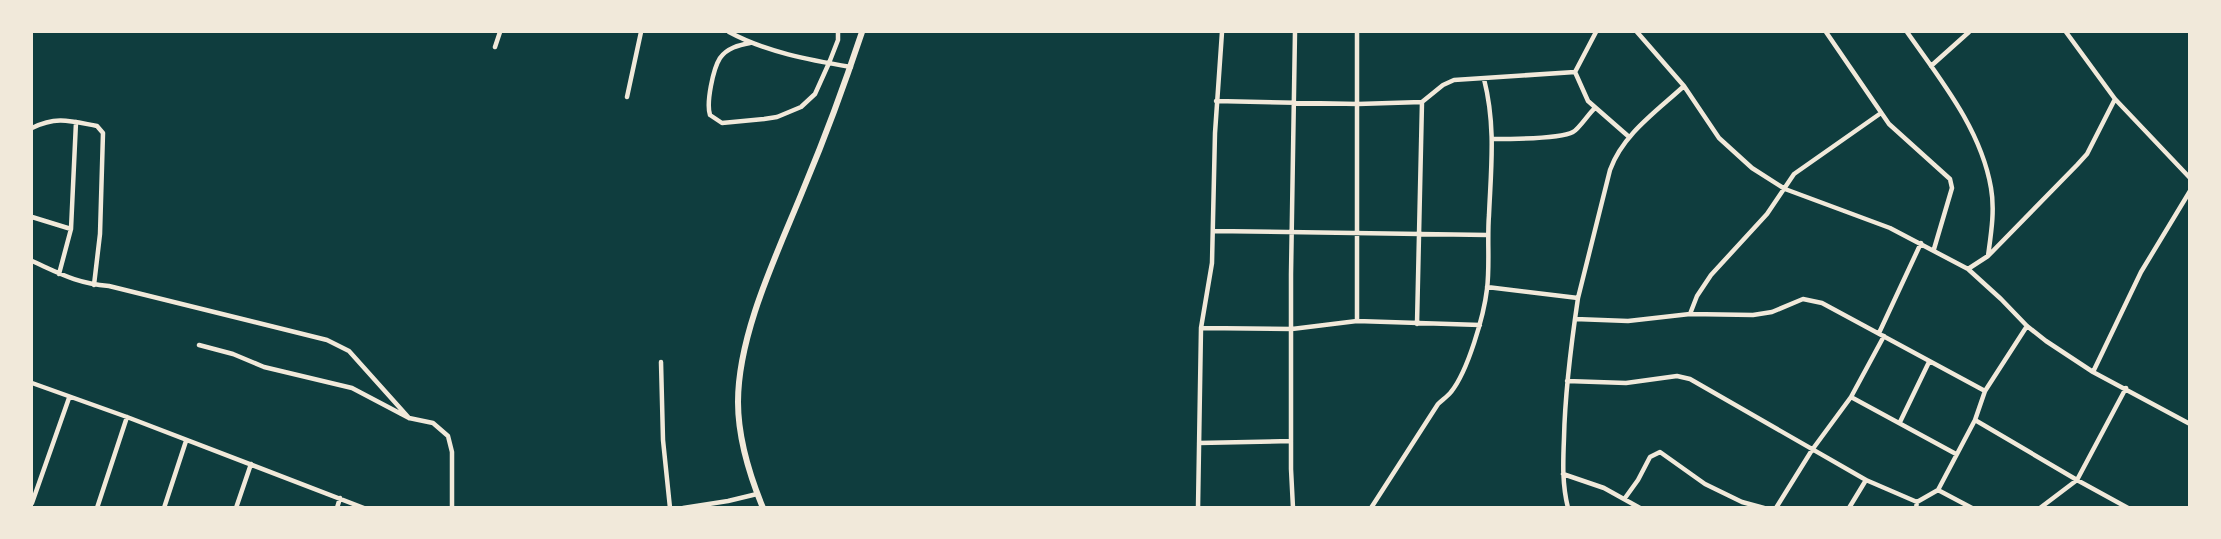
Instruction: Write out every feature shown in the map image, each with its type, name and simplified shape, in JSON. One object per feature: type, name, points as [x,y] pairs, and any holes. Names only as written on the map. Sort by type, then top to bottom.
[{"type":"street","points":[[495,47],[500,32]]},
{"type":"street","points":[[627,97],[642,32]]},
{"type":"street","points":[[729,32],[750,43],[851,67]]},
{"type":"street","points":[[750,43],[735,46],[720,59],[712,81],[708,110],[710,115],[722,123],[777,117],[801,107],[815,94],[838,40],[838,32]]},
{"type":"street","points":[[763,507],[741,440],[739,384],[745,348],[763,291],[851,67],[862,32]]},
{"type":"street","points":[[1198,507],[1201,327],[1212,263],[1216,101],[1222,32]]},
{"type":"street","points":[[1293,507],[1291,441],[1295,32]]},
{"type":"street","points":[[1357,32],[1357,321]]},
{"type":"street","points":[[1596,32],[1575,72],[1583,93],[1595,108],[1629,136]]},
{"type":"street","points":[[1637,32],[1684,86],[1719,138],[1752,168],[1785,189],[1890,228],[1934,249],[1968,269],[2026,326],[2093,372],[2189,423]]},
{"type":"street","points":[[1826,32],[1881,113],[1903,138],[1945,173],[1951,181],[1952,188],[1934,249]]},
{"type":"street","points":[[1907,32],[1967,123],[1986,168],[1992,201],[1988,256]]},
{"type":"street","points":[[1931,66],[1969,32]]},
{"type":"street","points":[[2066,32],[2115,99],[2190,177]]},
{"type":"street","points":[[1216,101],[1295,104],[1422,102],[1443,85],[1454,80],[1575,72]]},
{"type":"street","points":[[1371,507],[1438,404],[1451,392],[1460,376],[1480,326],[1487,288],[1487,235],[1493,139],[1492,117],[1484,79]]},
{"type":"street","points":[[1568,507],[1563,474],[1567,381],[1578,298],[1610,170],[1629,136],[1684,86]]},
{"type":"street","points":[[1968,269],[1988,256],[2082,160],[2115,99]]},
{"type":"street","points":[[1417,324],[1422,102]]},
{"type":"street","points":[[1493,139],[1540,138],[1570,133],[1575,131],[1595,108]]},
{"type":"street","points":[[1690,314],[1697,296],[1711,275],[1767,214],[1794,174],[1881,113]]},
{"type":"street","points":[[32,128],[45,122],[61,119],[97,126],[103,134],[100,234],[94,285]]},
{"type":"street","points":[[59,274],[71,229],[76,122]]},
{"type":"street","points":[[2093,372],[2141,272],[2190,190]]},
{"type":"street","points":[[32,217],[71,229]]},
{"type":"street","points":[[1214,231],[1487,235]]},
{"type":"street","points":[[1776,507],[1812,450],[1851,398],[1921,243]]},
{"type":"street","points":[[32,261],[86,284],[109,286],[327,340],[349,351],[409,418]]},
{"type":"street","points":[[1487,288],[1578,298]]},
{"type":"street","points":[[1575,319],[1628,321],[1690,314],[1753,315],[1772,312],[1797,301],[1810,299],[1881,334],[1985,391]]},
{"type":"street","points":[[1201,327],[1292,329],[1357,321],[1480,326]]},
{"type":"street","points":[[1567,381],[1626,383],[1683,377],[1700,383],[1812,450],[1917,505],[1938,490],[1975,420],[1985,391],[2026,326]]},
{"type":"street","points":[[199,345],[233,354],[264,367],[352,388],[409,418],[433,423],[448,436],[452,452],[452,507]]},
{"type":"street","points":[[661,362],[663,440],[670,507]]},
{"type":"street","points":[[1900,422],[1929,362]]},
{"type":"street","points":[[32,384],[127,417],[364,507]]},
{"type":"street","points":[[2040,507],[2077,480],[2126,388]]},
{"type":"street","points":[[32,503],[69,398]]},
{"type":"street","points":[[1851,398],[1900,422],[1956,454]]},
{"type":"street","points":[[97,507],[127,417]]},
{"type":"street","points":[[1975,420],[2128,507]]},
{"type":"street","points":[[164,507],[186,441]]},
{"type":"street","points":[[1199,443],[1291,441]]},
{"type":"street","points":[[1625,498],[1650,457],[1660,452],[1706,484],[1742,502],[1764,507]]},
{"type":"street","points":[[236,507],[251,464]]},
{"type":"street","points":[[1563,474],[1589,482],[1640,507]]},
{"type":"street","points":[[1849,507],[1866,480]]},
{"type":"street","points":[[1938,490],[1972,507]]},
{"type":"street","points":[[683,507],[728,501],[757,494]]},
{"type":"street","points":[[337,507],[340,498]]}]
